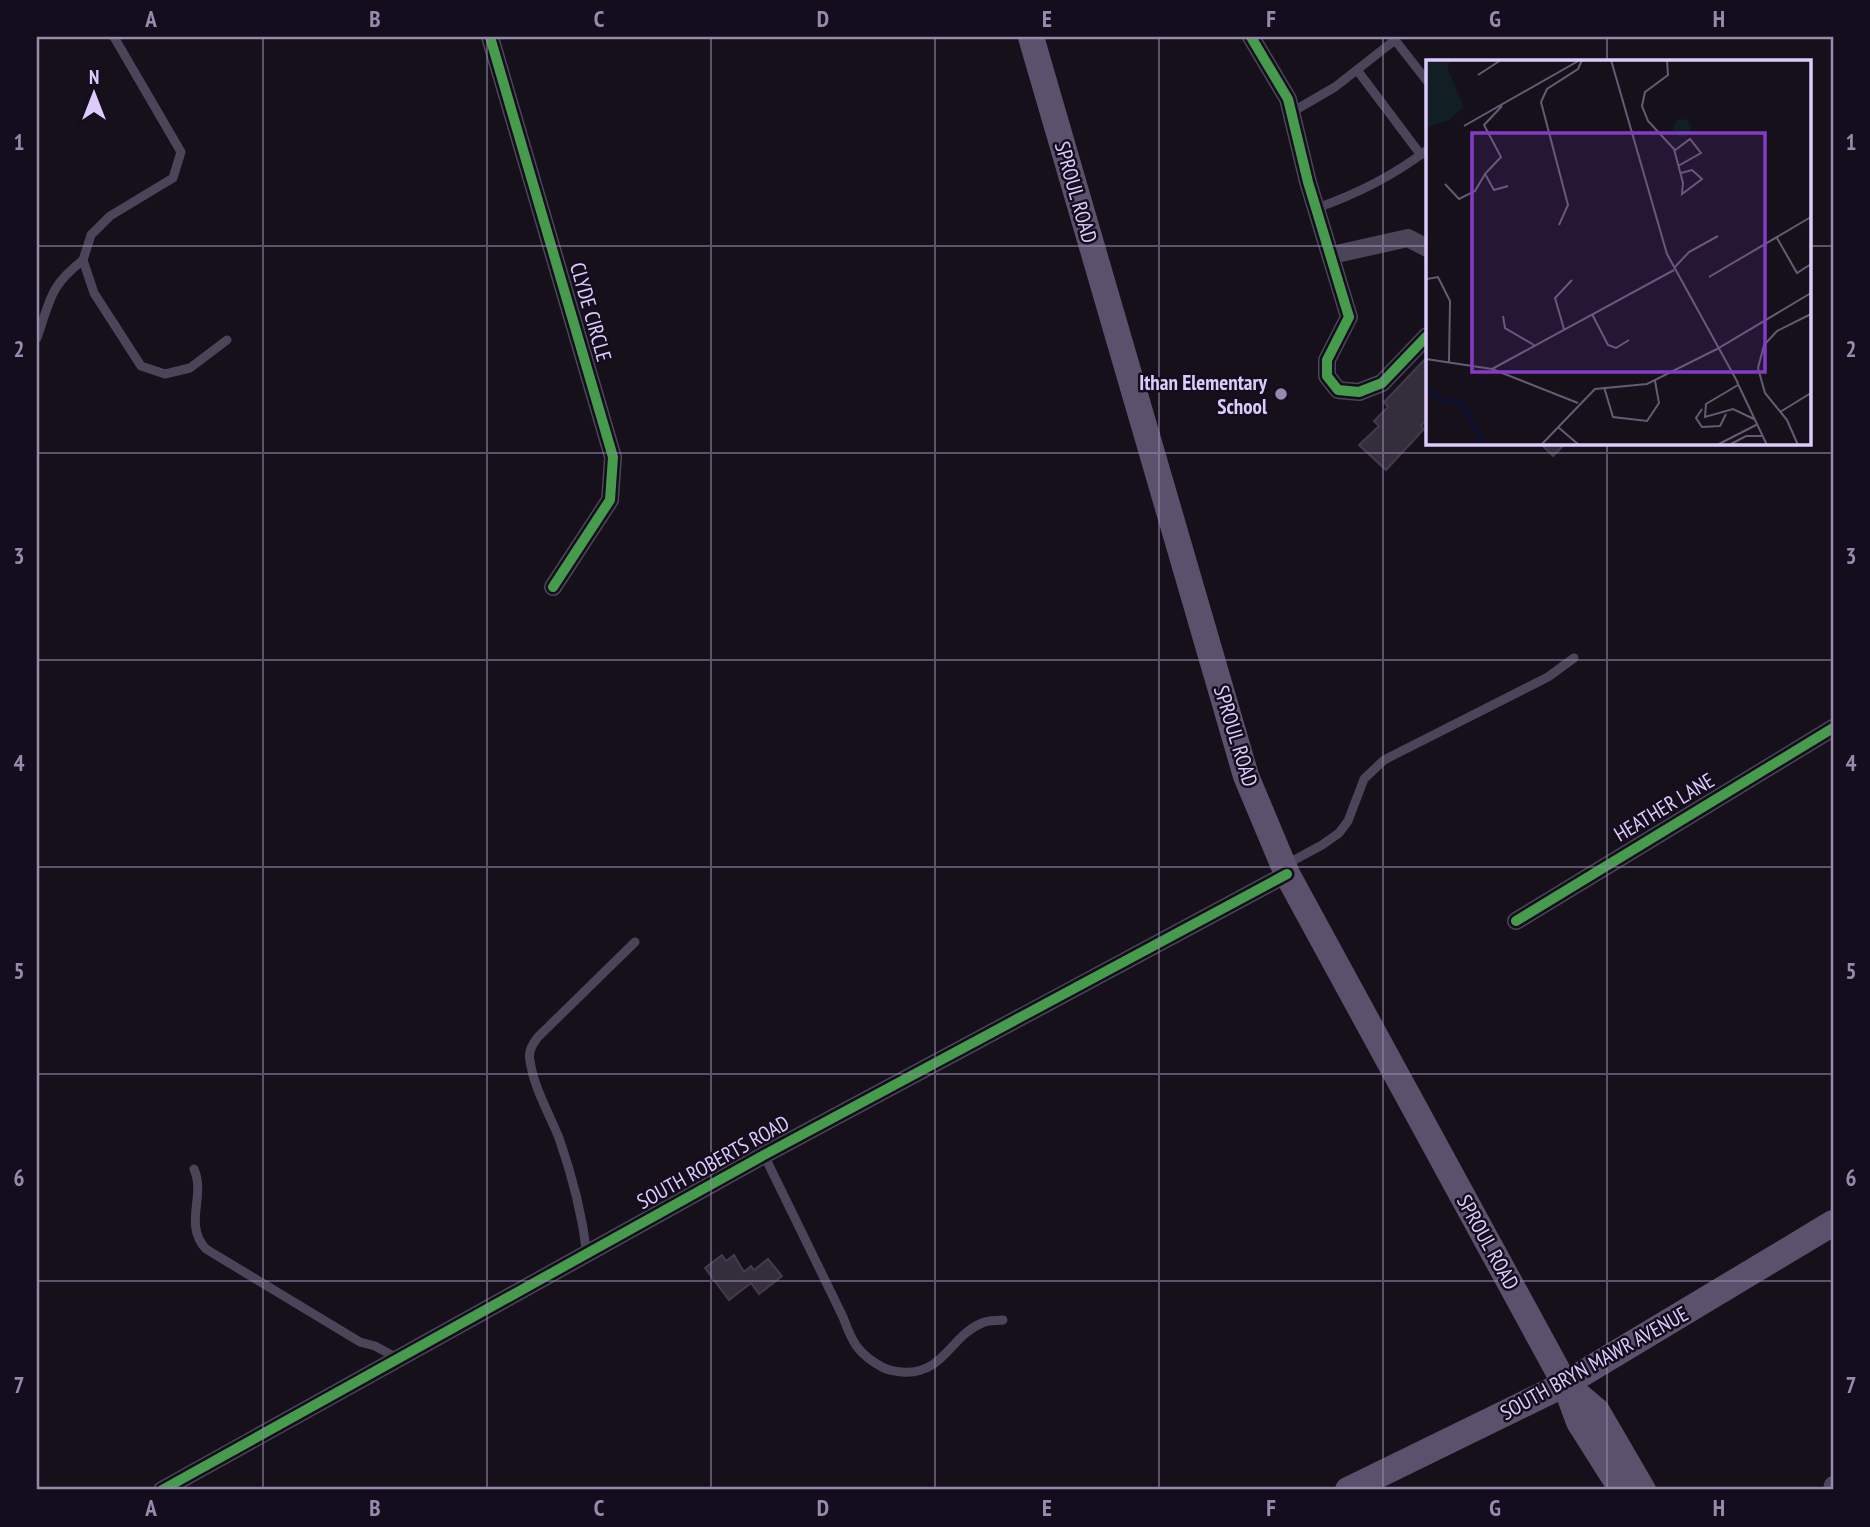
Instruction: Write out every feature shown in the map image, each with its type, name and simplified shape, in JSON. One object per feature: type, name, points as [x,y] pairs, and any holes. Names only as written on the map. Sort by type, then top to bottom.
[{"type":"main road","name":"SPROUL ROAD","points":[[1031,37],[1246,776],[1286,870],[1565,1384],[1579,1422],[1622,1490]]},
{"type":"main road","name":"SOUTH BRYN MAWR AVENUE","points":[[1348,1490],[1565,1384],[1833,1223]]},
{"type":"main road","name":"SPROUL ROAD","points":[[1565,1384],[1597,1411],[1643,1490]]},
{"type":"street","name":"CLYDE CIRCLE","points":[[490,37],[613,457],[610,500],[553,587]]},
{"type":"street","points":[[1251,37],[1288,99],[1349,317],[1328,360],[1328,376],[1338,390],[1359,392],[1382,383],[1426,337]]},
{"type":"street","points":[[1332,255],[1408,238],[1426,247]]},
{"type":"street","name":"HEATHER LANE","points":[[1516,920],[1833,728]]},
{"type":"street","name":"SOUTH ROBERTS ROAD","points":[[162,1490],[764,1155],[1286,870]]},
{"type":"lane","points":[[37,338],[55,287],[83,260],[91,235],[110,216],[173,178],[181,152],[114,37]]},
{"type":"lane","points":[[1292,112],[1335,87],[1395,40],[1426,80]]},
{"type":"lane","points":[[1317,208],[1369,187],[1424,153],[1357,70]]},
{"type":"lane","points":[[83,260],[94,293],[141,366],[165,374],[190,368],[227,340]]},
{"type":"lane","points":[[1286,870],[1339,833],[1348,821],[1364,779],[1384,760],[1548,677],[1574,658]]},
{"type":"lane","points":[[587,1254],[582,1216],[559,1139],[529,1058],[531,1045],[538,1037],[635,942]]},
{"type":"lane","points":[[764,1155],[843,1317],[850,1338],[866,1358],[888,1371],[917,1373],[944,1356],[974,1328],[984,1322],[1003,1320]]},
{"type":"lane","points":[[194,1170],[200,1182],[195,1215],[197,1239],[206,1249],[360,1342],[375,1346],[399,1359]]},
{"type":"building","points":[[1426,358],[1426,420],[1421,426],[1424,429],[1386,470],[1359,445],[1379,426],[1374,421],[1388,407],[1384,402]]},
{"type":"building","points":[[1541,444],[1565,444],[1553,456]]},
{"type":"building","points":[[722,1255],[726,1261],[734,1255],[744,1272],[751,1266],[754,1270],[768,1259],[782,1276],[759,1294],[751,1283],[729,1300],[705,1268]]},
{"type":"cycle path","points":[[490,37],[613,457],[610,500],[553,587]]},
{"type":"cycle path","points":[[1251,37],[1288,99],[1308,182],[1349,317],[1327,360],[1327,376],[1338,390],[1359,392],[1382,383],[1426,337]]},
{"type":"cycle path","points":[[1516,921],[1833,728]]},
{"type":"cycle path","points":[[162,1490],[764,1155],[1287,874]]},
{"type":"place","name":"Ithan Elementary School","points":[[1281,394]]}]
